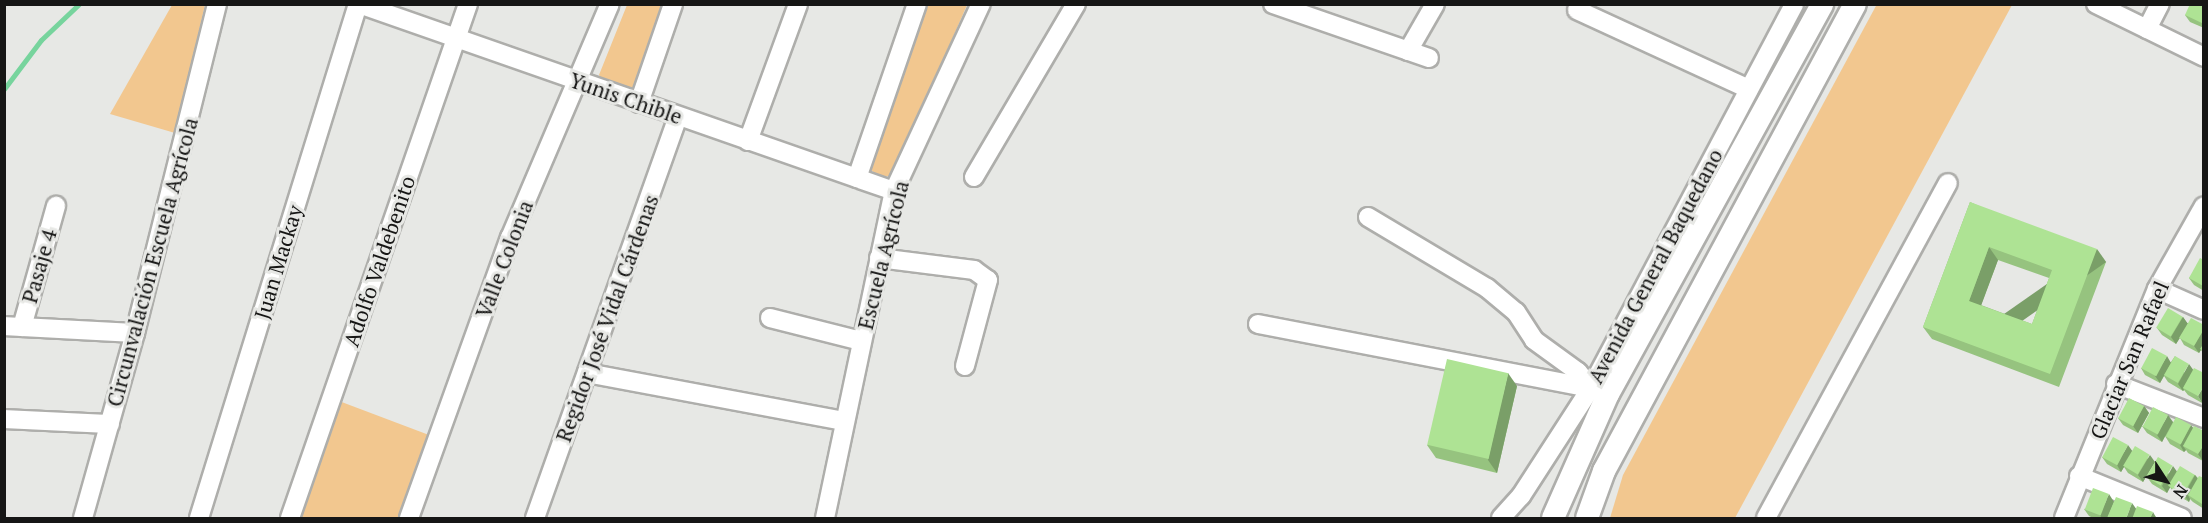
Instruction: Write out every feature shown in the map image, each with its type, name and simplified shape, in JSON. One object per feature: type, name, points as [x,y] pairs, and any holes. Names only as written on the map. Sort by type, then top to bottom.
[{"type":"main road","name":"Avenida General Baquedano","points":[[1553,519],[1608,394],[1822,4]]},
{"type":"main road","points":[[1587,519],[1604,471],[1855,4]]},
{"type":"street","name":"Circunvalación Escuela Agrícola","points":[[83,519],[135,333],[218,4]]},
{"type":"street","name":"Yunis Chible","points":[[358,4],[894,191]]},
{"type":"street","name":"Juan Mackay","points":[[199,519],[358,4]]},
{"type":"street","name":"Adolfo Valdebenito","points":[[290,519],[468,4]]},
{"type":"street","name":"Valle Colonia","points":[[409,519],[510,238],[610,4]]},
{"type":"street","points":[[639,103],[673,4]]},
{"type":"street","points":[[748,141],[798,4]]},
{"type":"street","points":[[857,178],[917,4]]},
{"type":"street","name":"Escuela Agrícola","points":[[825,519],[894,191],[981,4]]},
{"type":"street","points":[[974,177],[1076,4]]},
{"type":"street","points":[[1274,4],[1308,10],[1429,58]]},
{"type":"street","points":[[1408,51],[1435,4]]},
{"type":"street","name":"Avenida General Baquedano","points":[[1501,519],[1521,496],[1591,388],[1794,4]]},
{"type":"street","points":[[2096,4],[2204,57]]},
{"type":"street","points":[[2147,29],[2160,4]]},
{"type":"street","points":[[1578,10],[1749,89]]},
{"type":"street","name":"Regidor José Vidal Cárdenas","points":[[535,519],[678,117]]},
{"type":"street","points":[[1766,519],[1948,183]]},
{"type":"street","name":"Pasaje 4","points":[[13,326],[56,206]]},
{"type":"street","name":"Glaciar San Rafael","points":[[2064,519],[2116,384],[2157,289],[2203,206]]},
{"type":"street","points":[[1368,217],[1487,288],[1516,312],[1534,340],[1578,372],[1591,388]]},
{"type":"street","points":[[879,258],[974,270],[988,280],[966,366]]},
{"type":"street","points":[[2157,289],[2204,310]]},
{"type":"street","points":[[770,318],[861,341]]},
{"type":"street","points":[[1258,324],[1591,388]]},
{"type":"street","points":[[13,326],[135,333]]},
{"type":"street","points":[[587,373],[844,421]]},
{"type":"street","points":[[2116,384],[2204,418]]},
{"type":"street","points":[[4,419],[110,424]]},
{"type":"street","points":[[2079,476],[2182,519]]},
{"type":"shaded area","points":[[1877,4],[2012,5],[1735,518],[1610,518],[1623,475]]},
{"type":"shaded area","points":[[172,5],[205,5],[175,133],[110,114]]},
{"type":"shaded area","points":[[627,5],[669,5],[635,91],[603,81],[599,75]]},
{"type":"shaded area","points":[[926,5],[967,5],[895,171],[891,176],[879,177],[870,169],[873,155]]},
{"type":"shaded area","points":[[339,401],[429,435],[400,518],[296,518]]},
{"type":"building","points":[[2190,4],[2204,4],[2204,24],[2185,15]]},
{"type":"building","points":[[1970,202],[2097,249],[2050,374],[1923,327]],"holes":[[[1989,247],[2052,270],[2032,324],[1969,301]]]},
{"type":"building","points":[[2200,258],[2204,260],[2203,286],[2189,278]]},
{"type":"building","points":[[2168,308],[2183,317],[2171,336],[2156,328]]},
{"type":"building","points":[[2191,318],[2204,325],[2194,346],[2179,338]]},
{"type":"building","points":[[2152,348],[2167,356],[2156,376],[2141,368]]},
{"type":"building","points":[[2175,356],[2189,364],[2178,383],[2164,375]]},
{"type":"building","points":[[1447,359],[1508,373],[1489,459],[1427,445]]},
{"type":"building","points":[[2194,368],[2204,373],[2204,386],[2198,396],[2183,388]]},
{"type":"building","points":[[2129,398],[2144,406],[2133,426],[2118,418]]},
{"type":"building","points":[[2153,407],[2168,415],[2158,434],[2143,426]]},
{"type":"building","points":[[2176,417],[2191,425],[2181,444],[2166,436]]},
{"type":"building","points":[[2194,426],[2204,431],[2204,445],[2198,454],[2183,446]]},
{"type":"building","points":[[2113,437],[2128,445],[2117,465],[2102,457]]},
{"type":"building","points":[[2135,446],[2150,455],[2138,474],[2123,466]]},
{"type":"building","points":[[2158,457],[2173,466],[2161,485],[2146,477]]},
{"type":"building","points":[[2180,466],[2195,475],[2183,494],[2168,486]]},
{"type":"building","points":[[2199,476],[2204,478],[2204,502],[2202,504],[2188,495]]},
{"type":"building","points":[[2093,488],[2109,494],[2101,516],[2085,509]]},
{"type":"building","points":[[2116,497],[2132,503],[2126,519],[2107,518]]},
{"type":"building","points":[[2137,506],[2153,512],[2150,519],[2132,519]]},
{"type":"waterway","points":[[4,89],[41,40],[79,4]]}]
